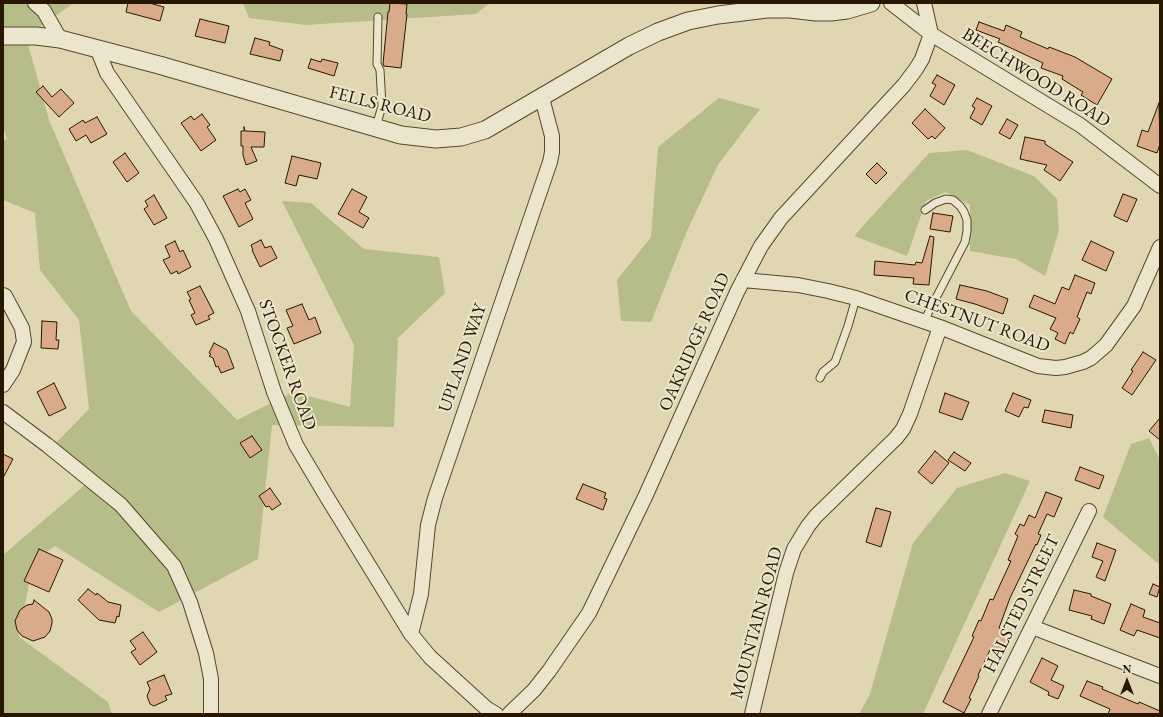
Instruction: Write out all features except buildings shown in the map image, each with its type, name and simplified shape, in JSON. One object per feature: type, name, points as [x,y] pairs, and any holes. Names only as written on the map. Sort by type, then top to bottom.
[{"type":"street","points":[[35,3],[44,11],[60,39]]},
{"type":"street","name":"FELLS ROAD","points":[[3,36],[36,36],[60,39],[97,48],[401,135],[424,139],[436,139],[461,137],[485,130],[644,38],[688,21],[718,15],[767,9],[831,12],[847,10],[870,3]]},
{"type":"street","name":"BEECHWOOD ROAD","points":[[891,3],[931,34],[1080,125],[1160,186]]},
{"type":"street","points":[[924,3],[931,34]]},
{"type":"street","name":"OAKRIDGE ROAD","points":[[509,714],[534,690],[589,613],[645,497],[743,280],[761,246],[778,222],[911,78],[922,59],[931,34]]},
{"type":"street","name":"STOCKER ROAD","points":[[97,48],[107,72],[196,202],[216,239],[248,311],[274,392],[296,446],[411,634],[430,657],[486,708],[496,714]]},
{"type":"street","name":"UPLAND WAY","points":[[411,634],[421,594],[428,525],[436,493],[550,162],[552,152],[552,136],[542,98]]},
{"type":"street","name":"CHESTNUT ROAD","points":[[743,280],[798,285],[856,298],[924,321],[1038,366],[1056,368],[1074,366],[1091,358],[1106,345],[1134,306],[1158,259]]},
{"type":"street","points":[[3,294],[22,328],[24,342],[14,370],[3,385]]},
{"type":"street","name":"MOUNTAIN ROAD","points":[[752,714],[786,573],[794,549],[816,516],[896,438],[903,429],[910,414],[940,327]]},
{"type":"street","points":[[3,412],[47,445],[121,505],[174,566],[190,602],[206,653],[211,679],[211,714]]},
{"type":"street","name":"HALSTED STREET","points":[[989,714],[1089,511]]},
{"type":"street","points":[[1032,627],[1160,676]]},
{"type":"lane","points":[[376,127],[382,106],[380,70],[377,64],[378,17]]},
{"type":"lane","points":[[924,321],[965,242],[967,231],[967,220],[964,212],[953,200],[946,199],[935,202],[925,210]]},
{"type":"lane","points":[[820,378],[823,372],[835,362],[856,298]]},
{"type":"green space","points":[[3,3],[74,3],[26,37],[49,120],[131,311],[237,420],[293,392],[350,407],[354,345],[282,201],[311,203],[364,249],[439,257],[445,293],[398,338],[394,427],[272,425],[258,559],[159,612],[55,546],[33,562],[19,637],[108,702],[112,714],[3,714],[3,555],[92,479],[51,448],[89,409],[79,320],[40,270],[35,213],[3,200],[3,140],[7,139],[3,126]]},
{"type":"green space","points":[[243,3],[490,3],[476,14],[306,25],[249,18]]},
{"type":"green space","points":[[719,98],[760,109],[718,165],[687,231],[651,322],[621,321],[617,280],[651,237],[658,147]]},
{"type":"green space","points":[[967,150],[1034,176],[1057,199],[1059,231],[1045,276],[1016,259],[970,251],[970,205],[946,192],[926,201],[907,256],[854,236],[929,153]]},
{"type":"green space","points":[[1149,438],[1160,460],[1160,565],[1103,517],[1131,444]]},
{"type":"green space","points":[[1005,473],[1030,481],[923,714],[859,714],[870,694],[913,543],[957,488]]}]
